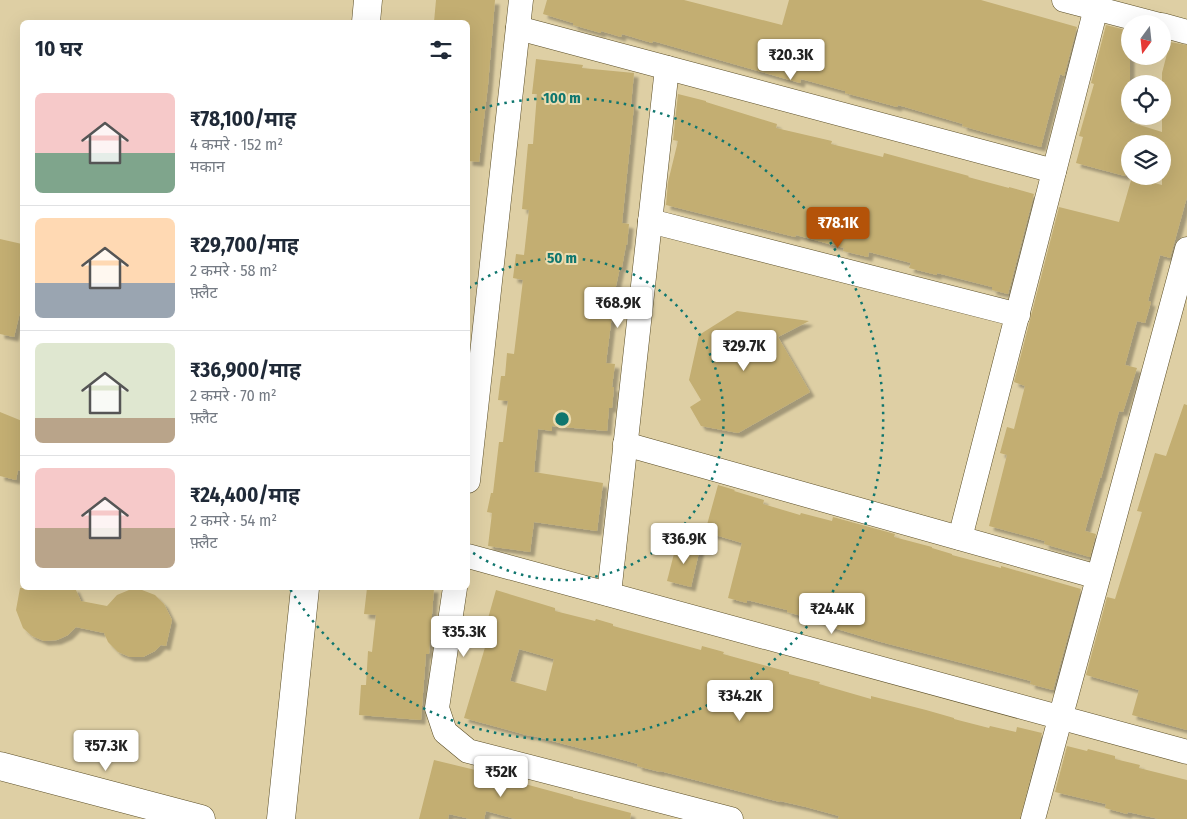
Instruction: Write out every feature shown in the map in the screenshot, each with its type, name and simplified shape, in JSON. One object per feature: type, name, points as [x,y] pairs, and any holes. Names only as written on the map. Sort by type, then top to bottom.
[{"type":"street","points":[[366,20],[368,0]]},
{"type":"street","points":[[470,464],[521,0]]},
{"type":"street","points":[[1064,0],[1122,15]]},
{"type":"street","points":[[960,538],[1096,8]]},
{"type":"street","points":[[518,28],[1054,171]]},
{"type":"street","points":[[1171,28],[1187,32]]},
{"type":"street","points":[[609,594],[666,68]]},
{"type":"street","points":[[650,221],[1018,315]]},
{"type":"street","points":[[1033,819],[1186,254]]},
{"type":"street","points":[[625,444],[1098,577]]},
{"type":"street","points":[[470,557],[1187,752]]},
{"type":"street","points":[[281,819],[305,590]]},
{"type":"street","points":[[454,590],[437,708],[445,732],[468,751],[731,819]]},
{"type":"street","points":[[0,766],[202,819]]},
{"type":"building","points":[[436,0],[495,0],[479,162],[470,161],[470,20],[434,20]]},
{"type":"building","points":[[547,0],[684,0],[782,25],[789,0],[981,0],[1077,27],[1064,76],[1060,74],[1041,147],[801,79],[800,83],[653,41],[652,43],[622,34],[621,37],[601,31],[601,33],[573,25],[573,23],[543,14]]},
{"type":"building","points":[[1106,25],[1121,29],[1121,65],[1130,65],[1130,75],[1121,75],[1121,125],[1140,125],[1162,132],[1162,125],[1171,125],[1171,75],[1162,75],[1164,65],[1171,65],[1171,42],[1187,45],[1187,197],[1170,258],[1160,255],[1148,301],[1151,302],[1145,323],[1137,321],[1125,365],[1137,368],[1123,412],[1119,411],[1085,531],[1096,534],[1090,557],[1044,544],[1045,541],[989,526],[1007,455],[1000,453],[1007,427],[1014,429],[1025,386],[1014,382],[1059,207],[1119,222],[1130,185],[1171,185],[1171,135],[1121,135],[1121,175],[1076,163],[1083,137],[1079,136],[1094,84],[1091,83]]},
{"type":"building","points":[[536,59],[583,65],[582,68],[634,73],[631,105],[634,106],[622,223],[629,224],[627,245],[615,291],[606,363],[615,364],[612,408],[609,408],[607,431],[552,426],[552,431],[538,429],[534,472],[603,483],[597,531],[534,522],[530,552],[488,546],[492,513],[487,512],[491,493],[493,493],[499,442],[503,442],[508,401],[498,400],[501,376],[505,376],[507,353],[514,354],[523,280],[513,278],[516,254],[524,255],[529,210],[522,209],[528,144],[533,144],[537,94],[532,94]]},
{"type":"building","points":[[678,94],[777,124],[776,128],[832,141],[831,144],[883,157],[884,153],[1034,194],[1008,294],[992,290],[992,287],[909,268],[911,263],[869,252],[868,257],[843,251],[844,248],[796,235],[795,237],[666,205],[668,182],[678,141],[673,140]]},
{"type":"building","points":[[0,239],[20,244],[20,312],[14,337],[0,334]]},
{"type":"building","points":[[737,311],[809,321],[778,337],[810,392],[738,433],[701,426],[690,407],[701,400],[689,380],[699,335]]},
{"type":"building","points":[[1184,404],[1187,405],[1187,730],[1132,715],[1139,690],[1086,675],[1107,597],[1115,599],[1142,512],[1137,511],[1155,453],[1166,456]]},
{"type":"building","points":[[0,412],[20,420],[20,470],[18,470],[16,480],[0,476]]},
{"type":"building","points":[[718,485],[764,500],[763,504],[800,515],[801,513],[832,521],[833,517],[895,534],[894,537],[932,547],[952,555],[1001,568],[1001,566],[1081,589],[1053,690],[1030,684],[1031,681],[827,626],[828,623],[787,612],[787,610],[747,600],[747,603],[728,598],[742,543],[705,532]]},
{"type":"building","points":[[677,542],[700,548],[691,587],[667,581]]},
{"type":"building","points":[[20,588],[20,590],[76,590],[81,601],[107,606],[117,595],[129,590],[142,590],[155,595],[164,604],[172,620],[166,646],[161,645],[155,651],[143,657],[130,657],[118,652],[108,642],[104,633],[76,627],[68,635],[57,640],[44,641],[32,636],[23,628],[16,610]]},
{"type":"building","points":[[367,590],[434,590],[429,654],[426,654],[421,720],[359,715],[361,685],[366,685],[368,651],[372,652],[376,615],[364,614]]},
{"type":"building","points":[[496,590],[555,608],[555,611],[595,621],[596,619],[613,624],[613,626],[701,650],[702,646],[724,652],[723,654],[789,672],[789,674],[820,682],[819,684],[871,699],[871,696],[989,728],[990,726],[1016,732],[1017,727],[1042,733],[1020,819],[838,819],[839,816],[806,807],[660,772],[637,766],[638,764],[464,718],[486,644],[481,643]],"holes":[[[519,649],[554,659],[546,691],[510,681]]]},
{"type":"building","points":[[1067,746],[1115,756],[1115,759],[1140,765],[1139,768],[1187,780],[1187,819],[1159,819],[1128,812],[1127,814],[1105,808],[1106,804],[1055,792]]},
{"type":"building","points":[[434,760],[496,775],[631,813],[630,819],[515,819],[486,811],[484,819],[470,819],[449,814],[448,819],[419,819]]}]
